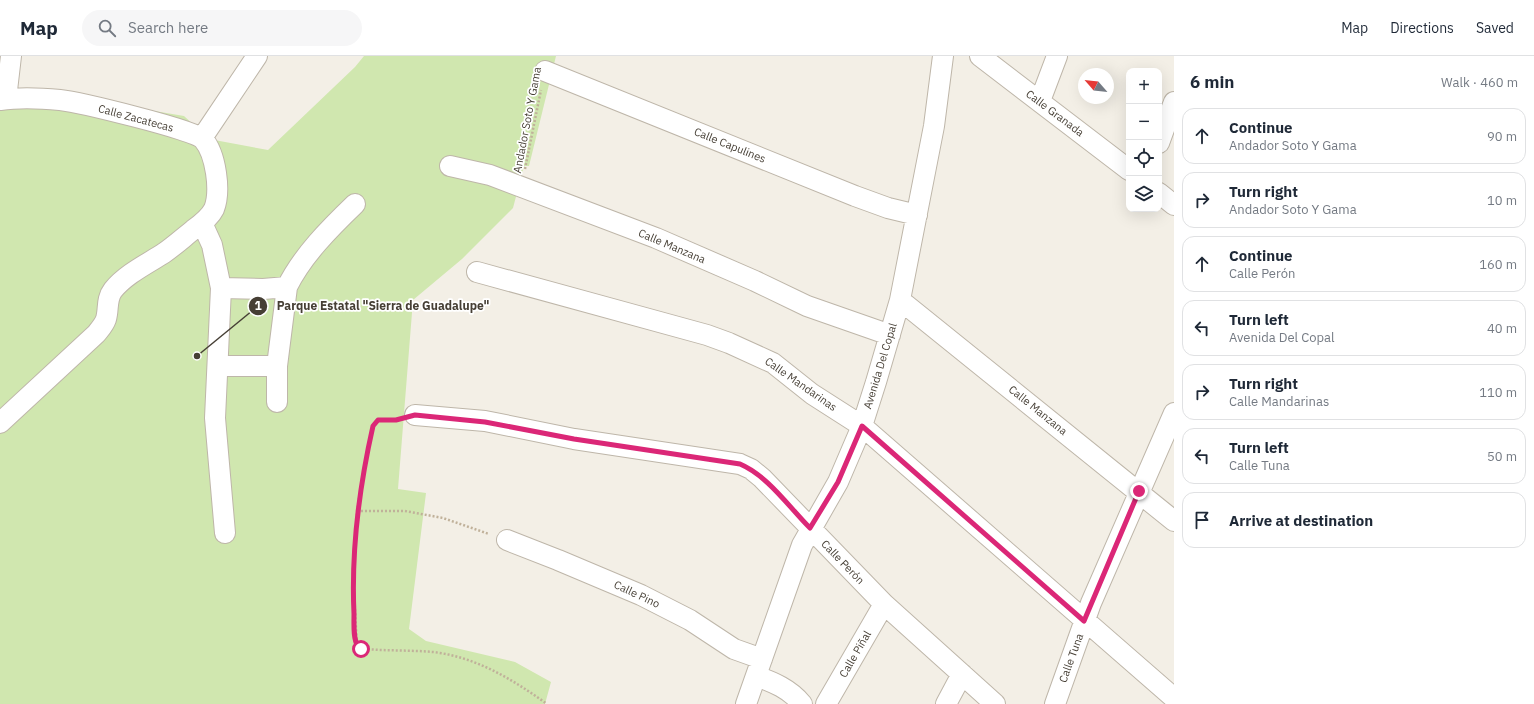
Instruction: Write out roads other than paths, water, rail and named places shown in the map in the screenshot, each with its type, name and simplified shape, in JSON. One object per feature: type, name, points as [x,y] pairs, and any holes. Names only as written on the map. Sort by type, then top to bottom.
[{"type":"street","points":[[3,100],[11,56]]},
{"type":"street","points":[[0,423],[96,334],[106,318],[108,298],[112,291],[139,268],[165,252],[202,223],[214,209],[217,186],[215,164],[209,148],[202,138],[257,56]]},
{"type":"street","name":"Avenida Del Copal","points":[[746,704],[794,565],[810,528],[838,482],[862,426],[890,335],[900,300],[934,126],[943,56]]},
{"type":"street","name":"Calle Granada","points":[[980,56],[1126,168]]},
{"type":"street","points":[[1040,101],[1057,56]]},
{"type":"street","name":"Calle Capulines","points":[[545,71],[855,196],[888,208],[917,215]]},
{"type":"street","name":"Calle Zacatecas","points":[[3,100],[32,98],[62,100],[105,109],[178,129],[202,138]]},
{"type":"street","points":[[1160,140],[1174,102]]},
{"type":"street","name":"Calle Manzana","points":[[450,166],[490,174],[656,238],[755,281],[807,306],[890,335]]},
{"type":"street","points":[[1162,195],[1174,205]]},
{"type":"street","points":[[277,402],[277,366],[287,287],[300,265],[355,204]]},
{"type":"street","points":[[202,223],[212,245],[221,288],[219,366],[215,418],[225,533]]},
{"type":"street","name":"Calle Mandarinas","points":[[477,272],[707,335],[729,343],[773,363],[812,394],[862,426],[1174,698]]},
{"type":"street","points":[[221,288],[263,289],[287,287]]},
{"type":"street","name":"Calle Manzana","points":[[900,300],[1139,491],[1174,521]]},
{"type":"street","points":[[219,366],[277,366]]},
{"type":"street","name":"Calle Tuna","points":[[1055,704],[1084,621],[1174,413]]},
{"type":"street","name":"Calle Perón","points":[[415,415],[485,422],[574,439],[740,464],[751,469],[762,478],[884,604],[995,704]]},
{"type":"street","name":"Calle Pino","points":[[506,540],[641,595],[690,620],[759,667]]},
{"type":"street","name":"Calle Piñal","points":[[826,704],[884,604]]},
{"type":"street","points":[[759,667],[774,682],[787,690],[802,704]]},
{"type":"street","points":[[946,704],[962,674]]},
{"type":"place","name":"Parque Estatal \"Sierra de Guadalupe\"","points":[[197,356]]}]
